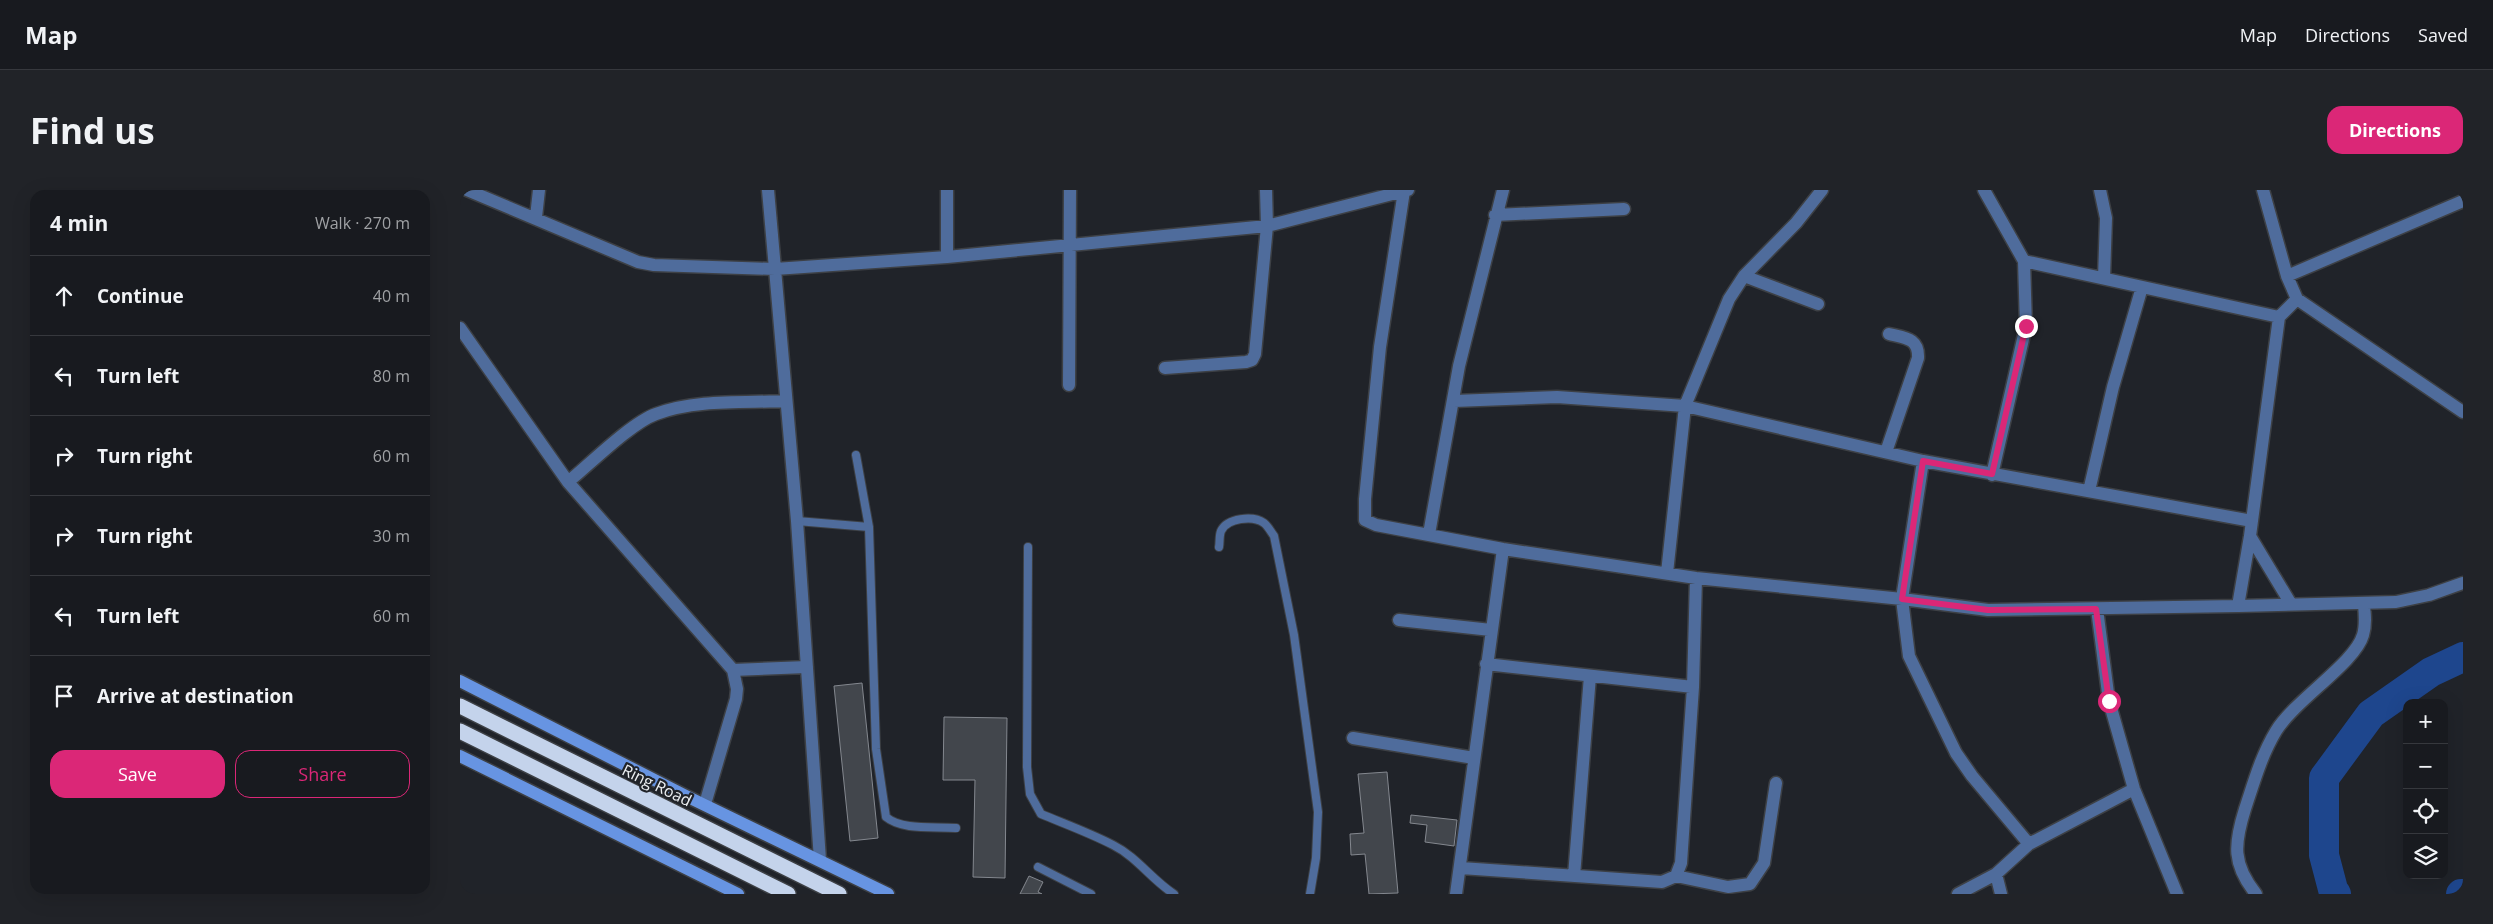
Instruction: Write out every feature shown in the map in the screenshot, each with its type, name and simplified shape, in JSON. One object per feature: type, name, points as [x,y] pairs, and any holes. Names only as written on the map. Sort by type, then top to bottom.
[{"type":"highway","name":"Ring Road","points":[[460,706],[840,894]]},
{"type":"highway","points":[[460,731],[788,894]]},
{"type":"street","points":[[467,190],[536,217],[638,262],[654,265],[775,269],[947,257],[1267,226],[1406,191],[1380,347],[1364,518],[1376,525],[1503,549],[1696,578],[1902,599],[1988,610],[2292,604],[2364,605],[2396,602],[2429,595],[2463,583]]},
{"type":"street","points":[[536,217],[539,190]]},
{"type":"street","points":[[768,190],[797,521],[820,860]]},
{"type":"street","points":[[947,190],[947,257]]},
{"type":"street","points":[[1069,385],[1070,190]]},
{"type":"street","points":[[1165,368],[1252,360],[1257,347],[1267,226],[1266,190]]},
{"type":"street","points":[[1429,534],[1459,366],[1503,190]]},
{"type":"street","points":[[1667,573],[1685,406],[1729,299],[1744,276],[1796,222],[1822,190]]},
{"type":"street","points":[[1984,190],[2024,261],[2026,326],[1992,474]]},
{"type":"street","points":[[2100,190],[2106,218],[2104,278]]},
{"type":"street","points":[[2262,190],[2287,276],[2297,299],[2463,412]]},
{"type":"street","points":[[2287,276],[2463,201],[2459,190]]},
{"type":"street","points":[[1496,214],[1624,209]]},
{"type":"street","points":[[2024,261],[2278,317]]},
{"type":"street","points":[[1744,276],[1818,304]]},
{"type":"street","points":[[2088,491],[2112,387],[2142,286]]},
{"type":"street","points":[[2238,606],[2250,536],[2278,317],[2297,299]]},
{"type":"street","points":[[460,328],[568,482],[733,670],[737,689],[736,699],[705,804]]},
{"type":"street","points":[[1886,452],[1918,358],[1918,347],[1914,341],[1889,334]]},
{"type":"street","points":[[1454,401],[1557,397],[1685,406],[1923,461],[2252,521]]},
{"type":"street","points":[[568,482],[640,423],[656,414],[690,406],[786,401]]},
{"type":"street","points":[[1923,461],[1902,599],[1909,656],[1956,752],[1972,776],[2029,844]]},
{"type":"street","points":[[2250,536],[2292,604]]},
{"type":"street","points":[[1456,894],[1503,549]]},
{"type":"street","points":[[1676,876],[1681,863],[1693,687],[1696,578]]},
{"type":"street","points":[[2256,894],[2247,883],[2236,854],[2237,832],[2256,770],[2277,730],[2303,699],[2354,650],[2363,636],[2364,605]]},
{"type":"street","points":[[2096,609],[2109,701],[2134,789],[2177,894]]},
{"type":"street","points":[[1399,620],[1491,630]]},
{"type":"street","points":[[1486,664],[1693,687]]},
{"type":"street","points":[[733,670],[807,667]]},
{"type":"street","points":[[1574,876],[1590,676]]},
{"type":"street","points":[[460,681],[888,894]]},
{"type":"street","points":[[1353,738],[1474,758]]},
{"type":"street","points":[[460,756],[738,894]]},
{"type":"street","points":[[1461,868],[1662,882],[1676,876],[1728,887],[1750,884],[1764,863],[1776,783]]},
{"type":"street","points":[[1958,894],[1996,874],[2029,844],[2134,789]]},
{"type":"street","points":[[1996,874],[2001,894]]},
{"type":"lane","points":[[856,455],[869,527],[876,750],[886,817],[893,823],[905,825],[956,828]]},
{"type":"lane","points":[[1219,547],[1221,530],[1230,522],[1240,519],[1254,519],[1265,523],[1274,536],[1294,635],[1318,812],[1316,858],[1310,894]]},
{"type":"lane","points":[[797,521],[869,527]]},
{"type":"lane","points":[[1028,547],[1027,768],[1034,805],[1041,814],[1114,845],[1137,862],[1156,882],[1174,894]]},
{"type":"lane","points":[[1038,867],[1091,894]]},
{"type":"building","points":[[862,683],[878,838],[850,841],[834,686]]},
{"type":"building","points":[[944,717],[1007,718],[1005,878],[973,877],[975,780],[943,780]]},
{"type":"building","points":[[1387,772],[1398,893],[1369,894],[1365,854],[1351,855],[1350,834],[1364,833],[1358,774]]},
{"type":"building","points":[[1411,815],[1457,820],[1454,846],[1425,842],[1427,825],[1410,823]]},
{"type":"building","points":[[1029,876],[1043,882],[1038,892],[1042,894],[1020,894]]},
{"type":"waterway","points":[[2336,894],[2334,893],[2324,855],[2324,778],[2371,714],[2431,672],[2463,657]]},
{"type":"route","points":[[2026,326],[1992,474],[1923,461],[1902,599],[1988,610],[2096,609],[2109,701]]}]
